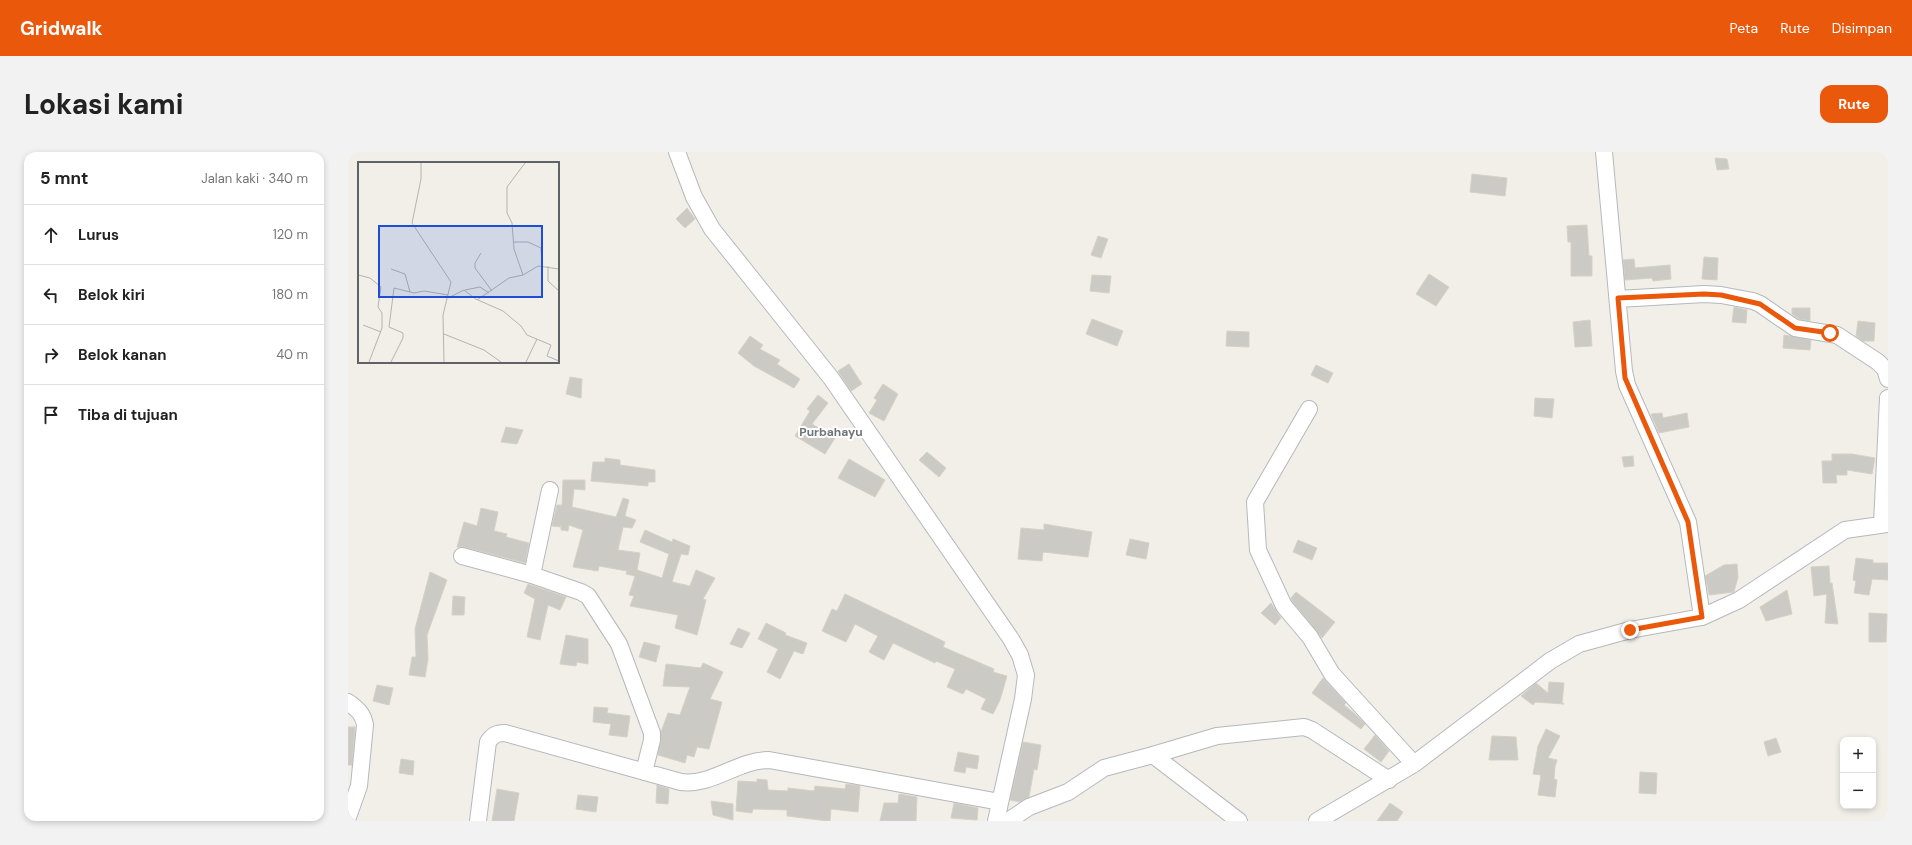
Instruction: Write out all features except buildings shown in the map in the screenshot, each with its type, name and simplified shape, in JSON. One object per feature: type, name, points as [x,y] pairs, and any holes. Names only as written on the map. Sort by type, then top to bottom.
[{"type":"street","points":[[676,152],[694,197],[712,229],[831,378],[1011,639],[1020,655],[1026,675],[1023,699],[996,821]]},
{"type":"street","points":[[1604,152],[1625,378],[1688,522],[1702,617]]},
{"type":"street","points":[[1618,298],[1704,294],[1721,295],[1760,304],[1795,328],[1837,335],[1878,362],[1885,369],[1888,379]]},
{"type":"street","points":[[1317,821],[1414,764],[1550,661],[1579,644],[1630,630],[1702,617],[1739,600],[1845,530],[1885,524],[1888,398]]},
{"type":"street","points":[[1309,409],[1255,502],[1258,550],[1284,606],[1310,637],[1332,674],[1414,764]]},
{"type":"street","points":[[532,575],[550,490]]},
{"type":"street","points":[[462,556],[532,575],[584,593],[591,600],[619,644],[652,733],[652,740],[644,772]]},
{"type":"street","points":[[348,702],[359,711],[363,717],[365,725],[359,786],[348,817]]},
{"type":"street","points":[[1008,821],[1029,807],[1068,792],[1104,768],[1153,756],[1217,736],[1304,726],[1389,780]]},
{"type":"street","points":[[478,821],[488,742],[492,736],[498,733],[505,733],[681,782],[696,782],[757,760],[769,760],[1000,802]]},
{"type":"street","points":[[1153,756],[1239,821]]},
{"type":"district","name":"Purbahayu","points":[[831,432]]},
{"type":"route","points":[[1630,630],[1702,617],[1688,522],[1625,378],[1618,298],[1704,294],[1721,295],[1760,304],[1795,328],[1830,333]]}]
